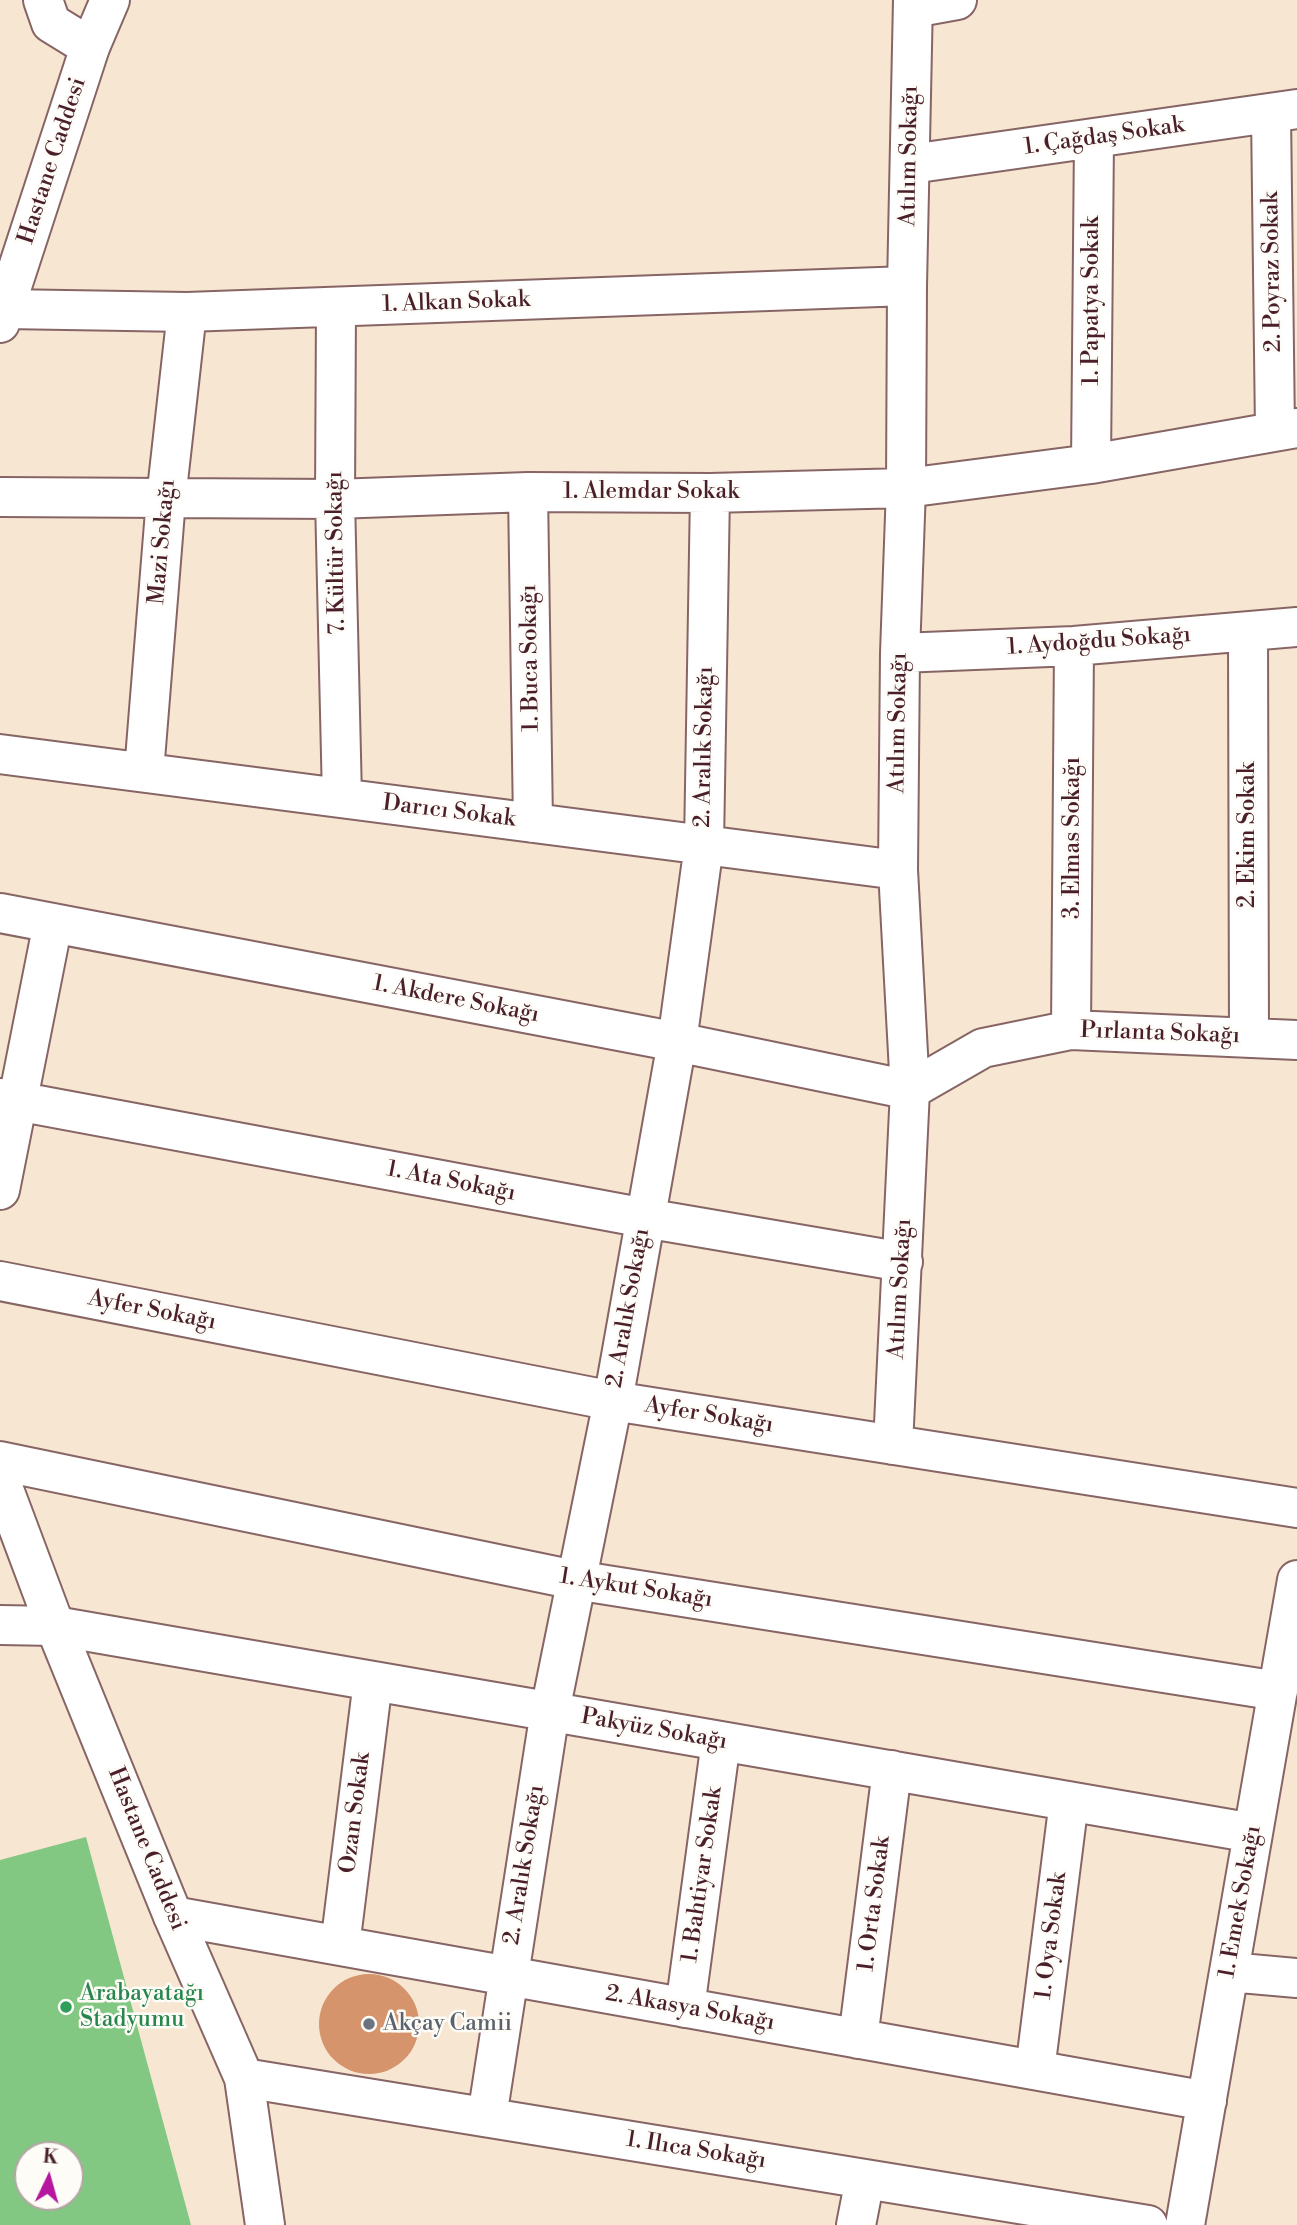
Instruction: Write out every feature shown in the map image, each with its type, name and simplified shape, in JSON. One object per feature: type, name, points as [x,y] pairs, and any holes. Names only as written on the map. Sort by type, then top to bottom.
[{"type":"street","points":[[43,0],[51,23],[90,47]]},
{"type":"street","name":"Hastane Caddesi","points":[[2,316],[90,47],[110,0]]},
{"type":"street","points":[[913,4],[957,0]]},
{"type":"street","name":"Atılım Sokağı","points":[[893,1445],[910,1090],[898,870],[913,4]]},
{"type":"street","name":"1. Çağdaş Sokak","points":[[911,164],[1284,111]]},
{"type":"street","name":"2. Poyraz Sokak","points":[[1284,111],[1286,430]]},
{"type":"street","name":"1. Papatya Sokak","points":[[1091,464],[1094,138]]},
{"type":"street","name":"1. Alkan Sokak","points":[[2,316],[187,312],[907,286]]},
{"type":"street","name":"7. Kültür Sokağı","points":[[336,307],[335,499],[342,798]]},
{"type":"street","name":"Mazi Sokağı","points":[[144,772],[166,499],[187,312]]},
{"type":"street","name":"1. Alemdar Sokak","points":[[0,497],[335,499],[528,492],[710,493],[906,488],[1091,464],[1286,430]]},
{"type":"street","name":"1. Buca Sokağı","points":[[528,492],[533,823]]},
{"type":"street","name":"2. Aralık Sokağı","points":[[487,2117],[550,1712],[613,1401],[677,1042],[704,845],[710,493]]},
{"type":"street","name":"1. Aydoğdu Sokağı","points":[[900,653],[1074,646],[1297,627]]},
{"type":"street","name":"2. Ekim Sokak","points":[[1248,632],[1249,1038]]},
{"type":"street","name":"3. Elmas Sokağı","points":[[1071,1030],[1074,646]]},
{"type":"street","name":"Darıcı Sokak","points":[[0,754],[898,870]]},
{"type":"street","name":"1. Akdere Sokağı","points":[[0,913],[677,1042],[910,1090]]},
{"type":"street","points":[[0,1191],[9,1100],[53,923]]},
{"type":"street","name":"Pırlanta Sokağı","points":[[910,1090],[983,1048],[1071,1030],[1297,1040]]},
{"type":"street","name":"1. Ata Sokağı","points":[[9,1100],[645,1218],[903,1262]]},
{"type":"street","name":"Ayfer Sokağı","points":[[0,1281],[613,1401],[1297,1508]]},
{"type":"street","name":"1. Aykut Sokağı","points":[[0,1461],[575,1580],[1278,1690]]},
{"type":"street","name":"Hastane Caddesi","points":[[0,1479],[55,1626],[173,1916],[244,2077],[265,2225]]},
{"type":"street","name":"1. Emek Sokağı","points":[[1185,2225],[1253,1833],[1284,1732],[1278,1690],[1297,1580]]},
{"type":"street","name":"Pakyüz Sokağı","points":[[0,1625],[55,1626],[1253,1833]]},
{"type":"street","name":"Ozan Sokak","points":[[340,1946],[373,1681]]},
{"type":"street","name":"1. Bahtiyar Sokak","points":[[685,2008],[721,1741]]},
{"type":"street","name":"1. Orta Sokak","points":[[858,2039],[892,1770]]},
{"type":"street","name":"1. Oya Sokak","points":[[1035,2070],[1069,1801]]},
{"type":"street","name":"2. Akasya Sokağı","points":[[173,1916],[1207,2101]]},
{"type":"street","points":[[1229,1972],[1297,1978]]},
{"type":"street","name":"1. Ilıca Sokağı","points":[[244,2077],[1148,2225]]},
{"type":"street","points":[[856,2225],[865,2179]]},
{"type":"green space","name":"Arabayatağı Stadyumu","points":[[86,1837],[191,2225],[0,2225],[0,1860]]},
{"type":"building","name":"Akçay Camii","points":[[369,1974],[388,1978],[404,1989],[415,2005],[419,2024],[415,2043],[404,2059],[388,2070],[369,2074],[350,2070],[334,2059],[323,2043],[319,2024],[323,2005],[334,1989],[350,1978]]},
{"type":"place","name":"Arabayatağı Stadyumu","points":[[66,2007]]},
{"type":"place","name":"Akçay Camii","points":[[369,2024]]}]
